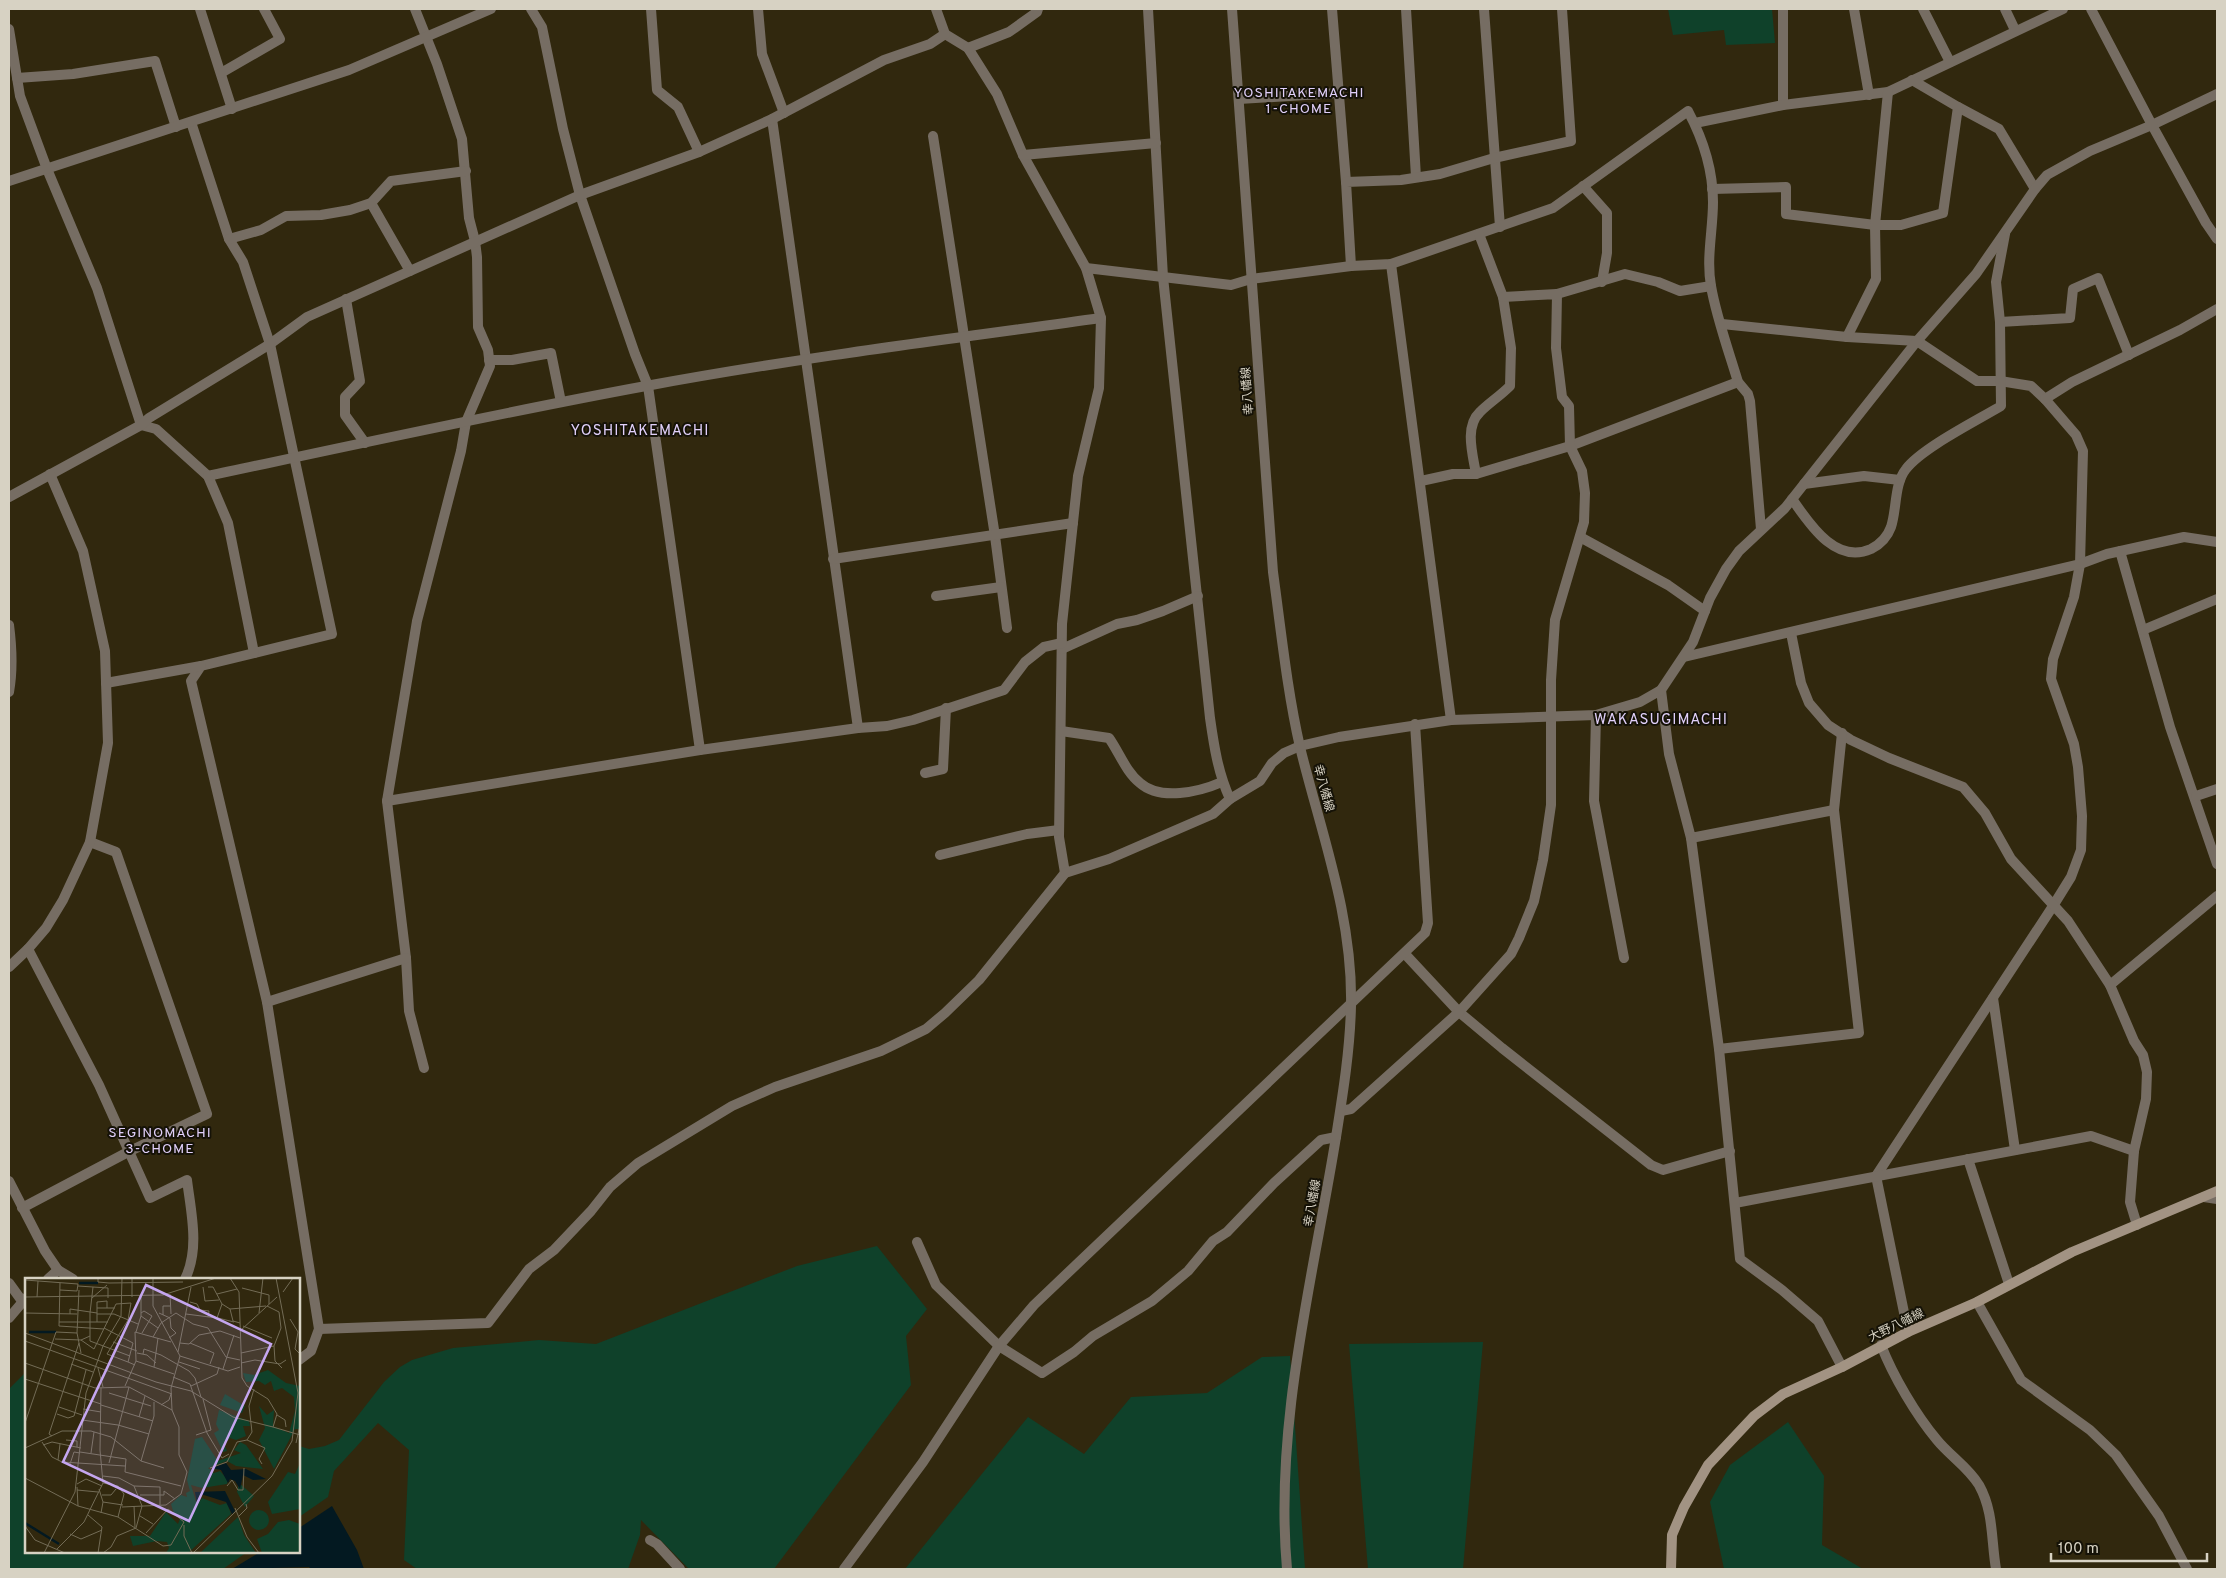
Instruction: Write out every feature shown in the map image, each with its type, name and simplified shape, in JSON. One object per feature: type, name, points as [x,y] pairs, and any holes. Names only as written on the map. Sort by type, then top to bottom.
[{"type":"main road","name":"大野八幡線","points":[[1671,1569],[1672,1535],[1684,1507],[1708,1465],[1754,1416],[1783,1394],[1842,1367],[1908,1332],[1977,1302],[2072,1252],[2217,1191]]},
{"type":"street","points":[[200,9],[232,109]]},
{"type":"street","points":[[221,73],[280,39],[264,9]]},
{"type":"street","points":[[415,9],[428,38],[462,139],[469,218],[475,241],[478,327],[488,350],[490,366],[466,422],[461,451],[417,621],[387,801],[406,958],[408,1011],[424,1068]]},
{"type":"street","points":[[9,181],[349,70],[428,38],[491,9]]},
{"type":"street","points":[[531,9],[542,26],[561,120],[580,195],[635,354],[648,386],[700,750]]},
{"type":"street","points":[[651,9],[657,90],[678,107],[699,152]]},
{"type":"street","points":[[758,9],[762,54],[784,113]]},
{"type":"street","points":[[936,9],[945,34],[968,48],[997,94],[1023,155],[1086,268],[1101,318],[1100,388],[1078,476],[1062,646],[1059,830],[1065,873]]},
{"type":"street","points":[[968,48],[1009,32],[1037,12],[1038,9]]},
{"type":"street","points":[[1148,9],[1163,277],[1210,718],[1222,782],[1230,800]]},
{"type":"street","name":"幸八幡線","points":[[1232,9],[1273,572],[1282,643],[1300,746],[1343,908],[1351,971],[1350,1032],[1341,1111],[1296,1368],[1284,1471],[1284,1537],[1287,1569]]},
{"type":"street","points":[[1332,9],[1346,182],[1350,266]]},
{"type":"street","points":[[1406,9],[1416,177]]},
{"type":"street","points":[[1484,9],[1500,227]]},
{"type":"street","points":[[1346,182],[1402,180],[1440,174],[1494,158],[1571,141],[1562,9]]},
{"type":"street","points":[[1783,9],[1783,105]]},
{"type":"street","points":[[1854,9],[1869,95]]},
{"type":"street","points":[[1923,9],[1950,62]]},
{"type":"street","points":[[2005,9],[2015,30]]},
{"type":"street","points":[[1695,123],[1783,105],[1888,92],[2015,30],[2063,9]]},
{"type":"street","points":[[2091,9],[2152,125],[2206,223],[2217,239]]},
{"type":"street","points":[[9,29],[20,96],[47,169],[98,288],[141,425]]},
{"type":"street","points":[[9,497],[141,425],[149,418],[270,344],[307,317],[580,195],[699,152],[772,119],[884,60],[930,44],[945,34]]},
{"type":"street","points":[[17,78],[72,74],[155,61],[176,127]]},
{"type":"street","points":[[1912,80],[1999,129],[2034,190]]},
{"type":"street","points":[[1847,337],[1876,279],[1875,225],[1888,92]]},
{"type":"street","points":[[1239,99],[1338,93]]},
{"type":"street","points":[[319,1329],[488,1323],[528,1269],[554,1250],[591,1211],[610,1187],[638,1163],[732,1106],[774,1088],[881,1051],[926,1029],[979,980],[1065,873],[1109,859],[1213,814],[1230,800],[1260,781],[1272,763],[1284,753],[1300,746],[1339,737],[1415,724],[1451,720],[1552,715],[1596,715],[1640,702],[1661,690],[1693,642],[1705,611],[1726,569],[1739,551],[1792,499],[1917,342],[1976,274],[2034,190],[2047,175],[2090,152],[2217,94]]},
{"type":"street","points":[[1712,189],[1786,187],[1786,214],[1875,225],[1901,225],[1942,213],[1958,107]]},
{"type":"street","points":[[1086,268],[1231,285],[1251,279],[1350,266],[1391,264],[1553,208],[1688,111],[1695,123],[1711,170],[1709,264],[1711,286],[1738,382],[1748,394],[1750,401],[1761,529]]},
{"type":"street","points":[[772,119],[858,728]]},
{"type":"street","points":[[106,683],[202,666],[332,634],[270,344],[243,262],[228,239],[191,122]]},
{"type":"street","points":[[933,136],[995,536],[1007,628]]},
{"type":"street","points":[[1023,155],[1156,143]]},
{"type":"street","points":[[228,239],[261,230],[286,216],[321,215],[350,210],[371,203],[391,181],[466,171]]},
{"type":"street","points":[[1583,186],[1607,213],[1607,253],[1602,282]]},
{"type":"street","points":[[371,203],[410,270]]},
{"type":"street","points":[[1792,499],[1813,528],[1832,546],[1848,551],[1865,552],[1882,544],[1890,529],[1900,480],[1910,464],[1931,448],[2001,406],[2000,322],[1996,282],[2006,230]]},
{"type":"street","points":[[1476,474],[1470,433],[1478,414],[1494,402],[1510,386],[1511,348],[1503,297],[1478,234]]},
{"type":"street","points":[[1391,264],[1451,720]]},
{"type":"street","points":[[1503,297],[1557,294],[1625,274],[1658,282],[1680,291],[1711,286]]},
{"type":"street","points":[[2000,322],[2070,318],[2073,289],[2098,278],[2128,355]]},
{"type":"street","points":[[1341,1111],[1351,1109],[1459,1012],[1510,954],[1519,938],[1534,901],[1543,860],[1551,805],[1552,715],[1550,680],[1555,620],[1584,522],[1585,493],[1582,471],[1570,446],[1569,406],[1562,397],[1556,348],[1557,294]]},
{"type":"street","points":[[346,299],[360,381],[345,397],[345,415],[365,443]]},
{"type":"street","points":[[2045,398],[2072,382],[2180,330],[2217,308]]},
{"type":"street","points":[[208,476],[561,402],[648,386],[807,360],[1101,318]]},
{"type":"street","points":[[1722,324],[1917,342],[1978,381],[2000,381],[2031,386],[2045,398],[2076,435],[2083,451],[2080,564],[2074,597],[2053,659],[2051,679],[2074,744],[2082,816],[2081,850],[2072,877],[1876,1176],[1908,1332]]},
{"type":"street","points":[[489,360],[512,360],[551,353],[561,402]]},
{"type":"street","points":[[1420,481],[1453,474],[1476,474],[1570,446],[1738,382]]},
{"type":"street","points":[[141,425],[156,429],[208,476],[228,523],[254,653]]},
{"type":"street","points":[[9,967],[46,928],[63,900],[90,842],[108,743],[105,651],[84,551],[50,474]]},
{"type":"street","points":[[1804,484],[1864,476],[1900,480]]},
{"type":"street","points":[[833,559],[1074,523]]},
{"type":"street","points":[[1580,537],[1668,585],[1705,611]]},
{"type":"street","points":[[1684,657],[2080,564],[2120,551],[2184,537],[2217,542]]},
{"type":"street","points":[[2120,551],[2170,727],[2196,796],[2217,864]]},
{"type":"street","points":[[936,596],[1002,587]]},
{"type":"street","points":[[387,801],[700,750],[858,728],[887,726],[914,720],[1004,690],[1024,662],[1044,647],[1062,646],[1117,624],[1145,617],[1198,596]]},
{"type":"street","points":[[2142,630],[2217,599]]},
{"type":"street","points":[[9,625],[12,646],[9,692]]},
{"type":"street","points":[[1791,633],[1801,683],[1809,703],[1828,725],[1889,758],[1963,787],[1985,812],[2011,859],[2068,921],[2110,985],[2134,1041],[2143,1056],[2148,1072],[2146,1099],[2134,1151],[2130,1202],[2137,1225]]},
{"type":"street","points":[[202,666],[191,681],[267,1002],[319,1329],[311,1351],[300,1359]]},
{"type":"street","points":[[1661,690],[1668,754],[1691,838],[1719,1049],[1740,1259],[1782,1290],[1818,1321],[1842,1367]]},
{"type":"street","points":[[925,773],[943,769],[946,708]]},
{"type":"street","points":[[1596,715],[1594,801],[1624,958]]},
{"type":"street","points":[[844,1569],[923,1462],[999,1346],[1034,1305],[1425,933],[1428,923],[1415,724]]},
{"type":"street","points":[[1061,731],[1109,738],[1129,771],[1140,784],[1154,791],[1171,793],[1209,787],[1222,782]]},
{"type":"street","points":[[1719,1049],[1859,1033],[1834,810],[1842,733]]},
{"type":"street","points":[[2196,796],[2217,789]]},
{"type":"street","points":[[1691,838],[1834,810]]},
{"type":"street","points":[[940,855],[1026,834],[1059,830]]},
{"type":"street","points":[[22,1208],[128,1152],[208,1114],[116,852],[90,842]]},
{"type":"street","points":[[2110,985],[2217,896]]},
{"type":"street","points":[[28,949],[99,1084],[150,1198],[187,1180],[194,1236],[189,1271],[186,1278]]},
{"type":"street","points":[[1405,954],[1459,1012],[1651,1165],[1663,1170],[1730,1151]]},
{"type":"street","points":[[267,1002],[406,958]]},
{"type":"street","points":[[1993,998],[2015,1150]]},
{"type":"street","points":[[1735,1203],[2091,1136],[2134,1151]]},
{"type":"street","points":[[916,1242],[936,1285],[999,1346],[1042,1373],[1074,1352],[1093,1336],[1152,1301],[1188,1271],[1213,1241],[1228,1232],[1274,1183],[1321,1140],[1336,1137]]},
{"type":"street","points":[[1968,1159],[2009,1284]]},
{"type":"street","points":[[9,1181],[45,1251],[58,1270],[71,1278]]},
{"type":"street","points":[[2204,1197],[2217,1199]]},
{"type":"street","points":[[49,1278],[58,1270]]},
{"type":"street","points":[[9,1283],[24,1299],[9,1318]]},
{"type":"street","points":[[1977,1302],[2020,1380],[2090,1430],[2116,1455],[2159,1516],[2187,1569]]},
{"type":"street","points":[[1881,1346],[1898,1381],[1924,1423],[1938,1442],[1961,1463],[1978,1484],[1990,1512],[1996,1569]]},
{"type":"street","points":[[650,1540],[657,1544],[680,1569]]},
{"type":"green space","points":[[1668,9],[1772,9],[1775,43],[1726,45],[1724,30],[1673,35]]},
{"type":"green space","points":[[877,1246],[927,1309],[906,1336],[911,1385],[774,1569],[689,1569],[641,1520],[640,1535],[628,1569],[417,1569],[404,1560],[409,1450],[378,1423],[334,1471],[328,1497],[300,1516],[300,1446],[309,1449],[325,1446],[339,1440],[384,1382],[400,1367],[412,1360],[453,1348],[539,1340],[596,1344],[797,1266]]},
{"type":"green space","points":[[1483,1342],[1463,1569],[1368,1569],[1349,1344]]},
{"type":"green space","points":[[1290,1356],[1305,1569],[905,1569],[1028,1417],[1084,1454],[1131,1397],[1207,1393],[1262,1357]]},
{"type":"green space","points":[[25,1373],[25,1553],[246,1553],[223,1569],[9,1569],[9,1389]]},
{"type":"green space","points":[[1788,1422],[1824,1476],[1822,1545],[1863,1569],[1724,1569],[1710,1502],[1730,1465]]},
{"type":"water","points":[[332,1506],[357,1550],[364,1569],[311,1569],[309,1567],[232,1569],[258,1553],[300,1553],[300,1527]]},
{"type":"district","name":"YOSHITAKEMACHI 1-CHOME","points":[[1299,100]]},
{"type":"district","name":"YOSHITAKEMACHI","points":[[640,430]]},
{"type":"district","name":"WAKASUGIMACHI","points":[[1661,719]]},
{"type":"district","name":"SEGINOMACHI 3-CHOME","points":[[160,1140]]}]
